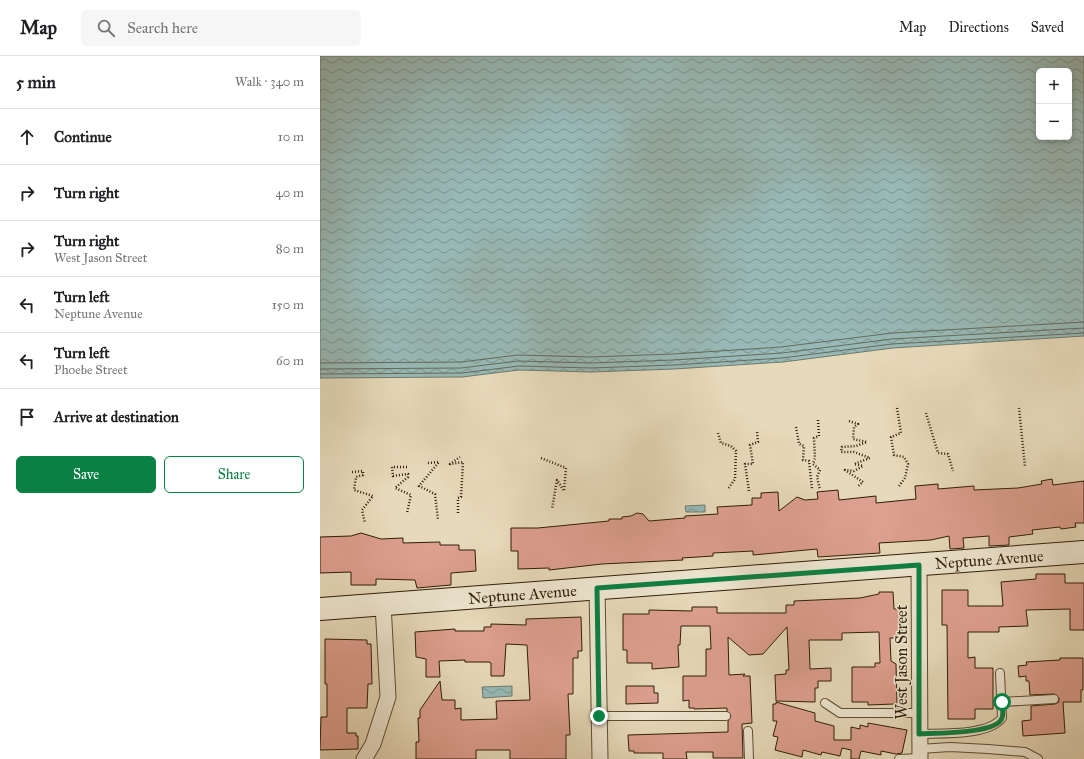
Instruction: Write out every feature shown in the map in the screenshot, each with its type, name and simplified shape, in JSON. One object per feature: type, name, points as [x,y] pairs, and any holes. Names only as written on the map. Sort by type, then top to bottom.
[{"type":"street","name":"Neptune Avenue","points":[[320,609],[1084,552]]},
{"type":"street","name":"West Jason Street","points":[[919,565],[920,756]]},
{"type":"street","points":[[597,588],[600,759]]},
{"type":"street","points":[[364,759],[373,744],[388,697],[383,604]]},
{"type":"lane","points":[[919,734],[976,730],[997,725],[1002,718],[1000,673]]},
{"type":"lane","points":[[1002,702],[1054,699]]},
{"type":"lane","points":[[825,702],[840,713],[919,713]]},
{"type":"lane","points":[[599,716],[726,716]]},
{"type":"lane","points":[[748,731],[749,759]]},
{"type":"lane","points":[[899,759],[920,756],[950,747],[1025,752],[1038,759]]},
{"type":"path","points":[[897,408],[901,433],[891,437],[894,454],[904,457],[908,464],[904,478],[899,486]]},
{"type":"path","points":[[1019,408],[1025,467]]},
{"type":"path","points":[[926,413],[938,453],[948,454],[953,471]]},
{"type":"path","points":[[818,420],[819,436],[814,438],[815,458],[813,464],[820,470],[817,477],[820,490]]},
{"type":"path","points":[[849,421],[858,424],[854,427],[852,439],[867,442],[856,446],[842,447],[841,452],[854,452],[870,458],[854,464],[863,466],[854,471],[845,470],[863,482],[857,487]]},
{"type":"path","points":[[796,427],[799,444],[804,446],[804,460],[809,461],[812,489]]},
{"type":"path","points":[[749,492],[745,464],[753,464],[750,445],[758,442],[757,431]]},
{"type":"path","points":[[718,433],[721,443],[731,446],[736,451],[735,479],[728,489]]},
{"type":"path","points":[[458,513],[458,498],[462,497],[463,462],[450,464],[460,457]]},
{"type":"path","points":[[542,458],[566,468],[564,491],[557,480],[552,509]]},
{"type":"path","points":[[428,463],[439,462],[419,486],[435,494],[438,520]]},
{"type":"path","points":[[407,467],[392,467],[393,476],[408,474],[408,477],[395,488],[411,495],[407,513]]},
{"type":"path","points":[[352,472],[363,471],[363,475],[356,477],[354,490],[373,496],[362,510],[365,523]]},
{"type":"water","points":[[320,56],[1084,56],[1084,336],[893,348],[783,362],[674,369],[591,372],[519,370],[462,377],[320,378]]},
{"type":"water","points":[[705,505],[705,512],[686,512],[685,506]]},
{"type":"water","points":[[512,686],[512,696],[483,698],[482,687]]},
{"type":"building","points":[[1052,479],[1053,485],[1084,481],[1084,523],[1075,523],[1076,527],[1032,530],[1033,534],[1009,537],[1009,545],[989,546],[989,536],[963,538],[964,548],[950,549],[949,536],[931,540],[879,543],[880,553],[818,557],[817,549],[753,555],[753,551],[713,553],[713,556],[682,558],[683,560],[602,564],[549,570],[549,568],[518,569],[518,551],[511,551],[511,528],[538,528],[609,521],[609,519],[622,519],[622,517],[631,516],[637,513],[643,514],[649,521],[685,518],[685,516],[718,514],[717,507],[752,505],[752,498],[761,498],[761,493],[778,492],[779,511],[797,497],[805,500],[818,499],[817,492],[838,490],[839,500],[876,496],[876,503],[916,499],[915,486],[938,484],[938,489],[974,486],[974,490],[1018,488],[1042,484],[1041,481]]},
{"type":"building","points":[[361,533],[381,539],[403,538],[403,543],[440,542],[440,545],[459,545],[459,550],[475,550],[476,571],[451,573],[451,585],[417,588],[415,580],[376,579],[376,585],[351,585],[351,572],[320,573],[320,537],[351,536]]},
{"type":"building","points":[[1036,574],[1065,574],[1065,583],[1084,583],[1084,630],[1070,630],[1070,609],[1026,610],[1028,626],[999,627],[999,632],[968,632],[968,658],[975,657],[975,668],[993,668],[993,709],[975,709],[975,719],[948,719],[947,625],[942,625],[942,590],[968,590],[968,606],[1003,606],[1001,582],[1036,579]]},
{"type":"building","points":[[879,592],[893,592],[894,609],[901,609],[902,634],[898,634],[898,638],[890,638],[891,661],[896,664],[897,703],[868,705],[868,702],[852,702],[852,667],[875,667],[875,663],[880,663],[879,632],[842,633],[842,640],[809,640],[810,669],[831,668],[831,681],[818,681],[818,688],[815,688],[815,702],[776,701],[775,675],[786,674],[786,670],[789,670],[787,627],[763,654],[749,655],[728,637],[729,675],[745,674],[743,676],[750,676],[752,723],[742,724],[743,758],[713,758],[713,752],[686,752],[687,759],[663,759],[663,753],[634,753],[634,751],[629,751],[628,735],[728,732],[728,721],[731,716],[727,711],[727,708],[694,709],[689,708],[689,700],[683,701],[683,676],[706,676],[706,649],[711,649],[710,626],[681,626],[680,645],[678,645],[679,667],[652,669],[652,663],[627,663],[627,650],[623,650],[623,614],[649,614],[649,610],[692,611],[692,607],[717,607],[717,613],[786,613],[786,605],[794,605],[794,601],[860,598],[879,594]]},
{"type":"building","points":[[581,617],[582,651],[578,651],[578,658],[573,658],[573,694],[568,694],[570,735],[566,735],[566,759],[510,759],[510,750],[476,750],[476,759],[416,759],[416,742],[419,742],[418,718],[420,718],[420,710],[440,681],[442,700],[455,700],[455,709],[461,708],[461,720],[497,719],[496,701],[530,700],[527,645],[506,644],[504,676],[491,676],[491,663],[489,662],[465,662],[465,660],[439,661],[440,677],[426,677],[426,659],[416,657],[415,632],[455,629],[455,631],[484,631],[484,627],[491,627],[491,624],[526,625],[526,619]]},
{"type":"building","points":[[325,639],[367,640],[367,644],[371,644],[372,684],[368,684],[367,708],[347,708],[347,733],[356,733],[356,736],[358,736],[358,749],[320,750],[321,717],[327,717]]},
{"type":"building","points":[[1060,658],[1083,658],[1083,690],[1081,690],[1081,702],[1063,702],[1065,733],[1023,736],[1022,721],[1031,720],[1031,706],[1055,704],[1059,702],[1059,698],[1054,694],[1030,695],[1029,681],[1026,681],[1026,676],[1019,677],[1018,666],[1027,665],[1026,662],[1060,660]]},
{"type":"building","points":[[626,686],[654,686],[654,693],[658,693],[658,703],[626,704]]},
{"type":"building","points":[[776,702],[815,713],[815,721],[834,726],[834,740],[851,740],[851,727],[860,729],[860,725],[868,727],[868,723],[907,730],[902,753],[896,754],[881,751],[881,755],[861,751],[859,759],[851,759],[851,750],[842,748],[840,756],[822,752],[821,755],[803,750],[802,757],[775,750],[778,737],[773,736],[777,721],[773,721],[773,704],[776,704]]},
{"type":"route","points":[[599,716],[597,588],[919,565],[919,734],[976,730],[997,725],[1002,718],[1002,702]]}]
